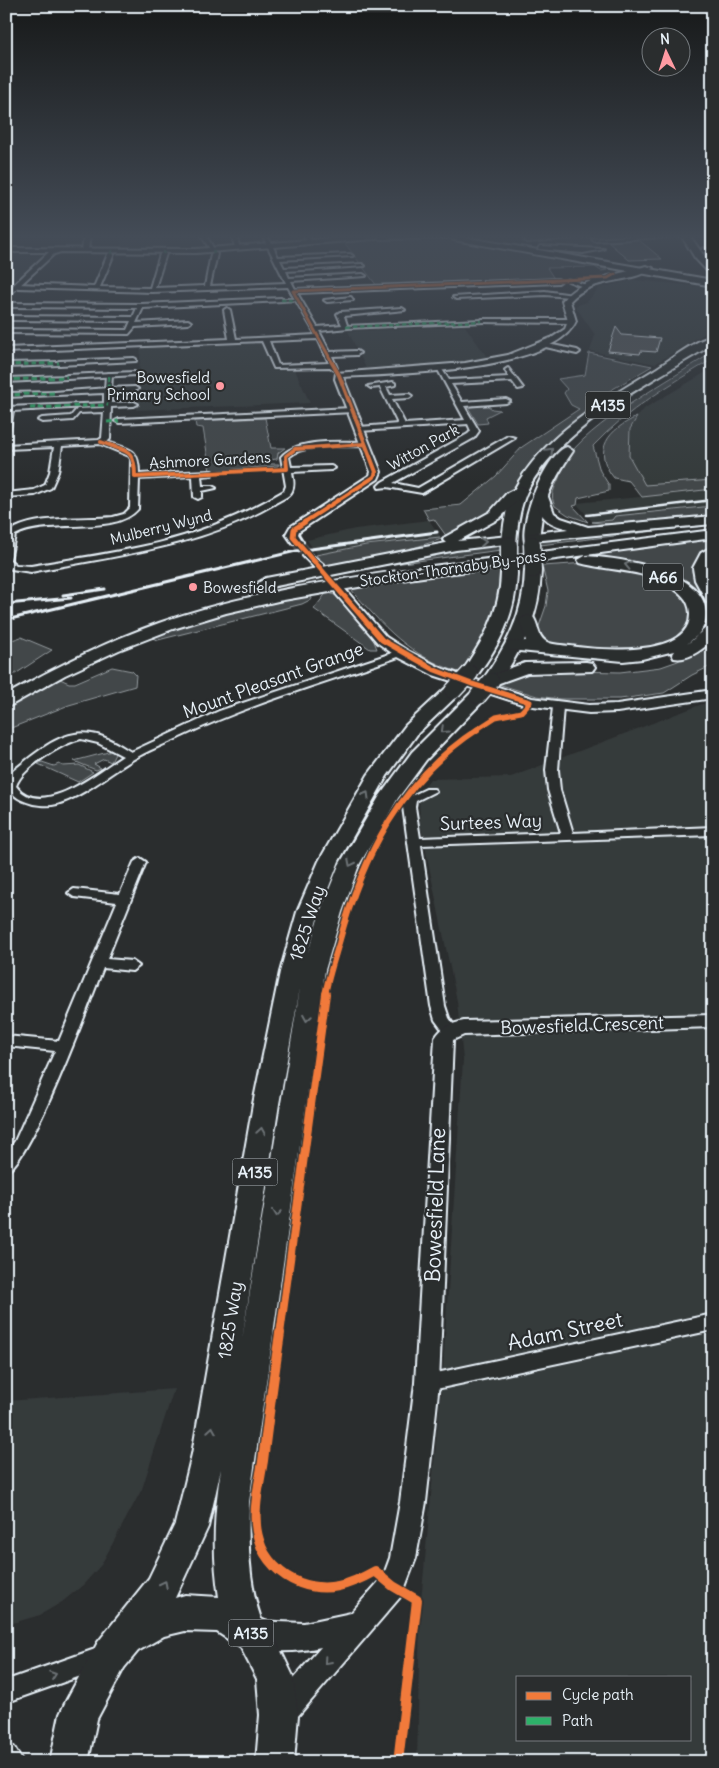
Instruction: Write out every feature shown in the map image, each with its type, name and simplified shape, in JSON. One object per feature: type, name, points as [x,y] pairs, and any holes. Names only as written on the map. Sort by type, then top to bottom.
[{"type":"main road","name":"1825 Way","points":[[480,683],[491,641],[503,616],[509,573],[511,520],[521,490],[536,466],[563,438],[582,423],[713,339]]},
{"type":"main road","name":"1825 Way","points":[[250,1632],[236,1596],[231,1550],[232,1502],[314,970],[331,912],[350,865],[389,796],[480,683],[515,646],[527,620],[533,588],[533,518],[540,494],[555,464],[603,419],[713,348]]},
{"type":"main road","points":[[405,555],[448,542],[481,524],[495,515],[512,496],[521,490]]},
{"type":"main road","points":[[540,494],[545,503],[544,509],[548,516],[556,521],[583,529],[599,530]]},
{"type":"main road","points":[[129,628],[150,616],[197,601],[274,581],[405,555],[456,546],[532,541],[599,530],[713,520]]},
{"type":"main road","name":"Stockton-Thornaby By-pass","points":[[6,689],[53,662],[129,628],[193,607],[268,589],[385,570],[713,527]]},
{"type":"main road","name":"Stockton-Thornaby By-pass","points":[[6,703],[64,668],[133,637],[201,614],[274,595],[427,572],[713,534]]},
{"type":"main road","points":[[713,550],[704,558],[700,570],[703,584],[713,599]]},
{"type":"main road","name":"A66","points":[[427,572],[567,560],[607,562],[634,566],[668,578],[685,590],[698,609],[698,622],[689,634],[673,645],[650,652],[600,656],[515,646]]},
{"type":"main road","points":[[527,620],[532,639],[544,648]]},
{"type":"main road","points":[[480,683],[525,668],[614,665],[655,661],[682,653],[698,645],[713,630]]},
{"type":"main road","points":[[491,641],[515,646],[539,655],[614,665]]},
{"type":"main road","name":"1825 Way","points":[[118,1646],[161,1590],[191,1527],[208,1454],[266,1104],[291,972],[308,912],[329,861],[378,775],[412,729],[453,691],[480,683]]},
{"type":"main road","name":"A135","points":[[69,1762],[79,1714],[118,1646],[158,1620],[185,1613],[221,1615],[250,1632],[275,1676],[281,1746]]},
{"type":"street","points":[[6,318],[188,322]]},
{"type":"street","points":[[6,330],[129,332],[134,318]]},
{"type":"street","points":[[229,318],[234,341]]},
{"type":"street","points":[[297,542],[292,534],[294,529],[374,477],[376,472],[335,369],[309,318]]},
{"type":"street","points":[[342,318],[346,327]]},
{"type":"street","points":[[316,329],[482,321],[572,321]]},
{"type":"street","points":[[265,340],[276,367],[440,369],[495,361],[543,345],[565,333],[572,321]]},
{"type":"street","points":[[6,350],[320,338]]},
{"type":"street","points":[[543,345],[577,352]]},
{"type":"street","points":[[6,447],[101,442],[106,439],[110,346]]},
{"type":"street","points":[[554,355],[564,350]]},
{"type":"street","points":[[326,354],[357,353]]},
{"type":"street","points":[[6,365],[134,360]]},
{"type":"street","name":"Witton Park","points":[[440,369],[475,431],[471,436],[383,485],[419,491],[511,438]]},
{"type":"street","points":[[508,370],[520,388]]},
{"type":"street","points":[[6,380],[134,374]]},
{"type":"street","points":[[448,382],[514,379]]},
{"type":"street","points":[[371,386],[393,384]]},
{"type":"street","points":[[382,385],[402,426]]},
{"type":"street","points":[[6,395],[135,389]]},
{"type":"street","points":[[388,397],[409,396]]},
{"type":"street","name":"Witton Park","points":[[460,404],[494,405],[506,402]]},
{"type":"street","points":[[42,420],[73,418],[78,411],[134,404]]},
{"type":"street","points":[[6,428],[8,409],[108,407]]},
{"type":"street","points":[[107,422],[351,410]]},
{"type":"street","points":[[359,429],[471,422]]},
{"type":"street","name":"Mulberry Wynd","points":[[101,442],[132,454],[135,459],[134,509],[129,515],[114,520],[36,524],[20,528],[11,534],[6,560],[14,567],[22,569],[43,567],[160,545],[201,533],[239,519],[284,496],[290,486],[284,457],[286,453],[295,449],[364,444]]},
{"type":"street","points":[[6,495],[45,490],[51,484],[58,445]]},
{"type":"street","points":[[287,470],[331,468]]},
{"type":"street","name":"Ashmore Gardens","points":[[135,477],[209,473]]},
{"type":"street","name":"Ashmore Gardens","points":[[197,474],[198,493],[212,488]]},
{"type":"street","points":[[309,556],[319,566]]},
{"type":"street","points":[[340,591],[382,640],[401,653],[438,672],[530,702],[558,707],[617,708],[713,694]]},
{"type":"street","name":"Mount Pleasant Grange","points":[[131,756],[95,738],[70,738],[13,776],[10,786],[16,794],[31,800],[54,801],[69,794],[131,756],[223,713],[401,653]]},
{"type":"street","name":"Surtees Way","points":[[558,707],[552,770],[554,790],[568,836]]},
{"type":"street","points":[[430,791],[411,799],[409,807],[438,1006],[442,1020],[451,1031]]},
{"type":"street","name":"Surtees Way","points":[[415,842],[713,831]]},
{"type":"street","points":[[6,1166],[22,1144],[140,862]]},
{"type":"street","points":[[74,894],[125,899]]},
{"type":"street","points":[[99,962],[132,966]]},
{"type":"street","name":"Bowesfield Crescent","points":[[451,1031],[464,1028],[713,1021]]},
{"type":"street","name":"Bowesfield Lane","points":[[281,1746],[359,1625],[393,1586],[403,1558],[413,1502],[427,1384],[441,1050],[444,1038],[451,1031]]},
{"type":"street","points":[[6,1041],[64,1047]]},
{"type":"street","name":"Adam Street","points":[[427,1384],[713,1322]]},
{"type":"street","points":[[250,1632],[304,1637],[359,1625]]},
{"type":"street","points":[[6,1689],[13,1688],[118,1646]]},
{"type":"street","points":[[6,1755],[12,1762]]},
{"type":"shaded area","points":[[583,318],[705,318],[704,334],[655,364],[590,351],[595,335]]},
{"type":"shaded area","points":[[465,326],[487,357],[447,365],[366,368],[348,331]]},
{"type":"shaded area","name":"Bowesfield Primary School","points":[[262,341],[271,369],[295,370],[310,403],[136,410],[141,346]]},
{"type":"shaded area","points":[[713,352],[713,359],[635,409],[593,446],[600,471],[609,485],[609,491],[578,498],[577,505],[573,506],[588,522],[568,515],[555,506],[553,502],[554,488],[560,476],[563,463],[575,448],[611,417]]},
{"type":"shaded area","points":[[589,353],[652,366],[594,400],[597,402],[597,405],[562,430],[541,451],[500,506],[447,537],[434,519],[429,520],[423,509],[461,505],[496,476],[522,447],[579,409],[571,405],[564,393],[567,389],[558,379],[585,375]]},
{"type":"shaded area","points":[[713,368],[713,510],[593,522],[576,503],[651,496],[629,456],[630,429],[634,420],[645,408]]},
{"type":"shaded area","points":[[487,405],[492,409],[500,410],[486,417],[488,423],[478,424],[468,407]]},
{"type":"shaded area","points":[[637,417],[630,429],[629,456],[645,485],[713,480],[713,489],[642,497],[629,481],[614,478],[607,468],[604,458],[606,442],[618,428]]},
{"type":"shaded area","points":[[265,418],[271,448],[285,448],[278,453],[277,459],[269,460],[271,464],[279,464],[278,466],[210,471],[203,428],[196,427],[195,421]]},
{"type":"shaded area","points":[[713,506],[713,517],[615,525],[592,522],[612,520],[615,516]]},
{"type":"shaded area","points":[[429,520],[442,539],[320,558],[307,540],[355,529]]},
{"type":"shaded area","points":[[713,524],[540,545],[539,544],[540,537]]},
{"type":"shaded area","points":[[713,536],[713,546],[698,559],[692,571],[708,613],[706,626],[698,635],[676,648],[650,657],[622,660],[580,659],[579,656],[621,659],[698,631],[683,583],[593,558],[549,559]]},
{"type":"shaded area","points":[[440,537],[442,539],[400,552],[325,566],[316,555],[366,545]]},
{"type":"shaded area","points":[[505,544],[501,550],[349,570],[453,549]]},
{"type":"shaded area","points":[[587,563],[639,571],[665,581],[676,587],[684,595],[692,613],[682,630],[667,642],[649,648],[628,651],[605,651],[545,642],[537,632],[546,606],[548,591],[542,566]]},
{"type":"shaded area","points":[[502,570],[504,599],[471,661],[461,673],[442,666],[411,649],[374,615],[349,587],[375,582]]},
{"type":"shaded area","points":[[327,592],[342,598],[372,636],[377,649],[370,649],[314,609]]},
{"type":"shaded area","points":[[302,595],[311,595],[312,599],[302,604],[158,640],[149,637],[241,607]]},
{"type":"shaded area","points":[[21,637],[52,650],[6,680],[6,642]]},
{"type":"shaded area","points":[[713,638],[713,665],[692,675],[664,693],[620,699],[560,699],[537,696],[498,684],[521,670],[620,672],[661,667],[678,661]]},
{"type":"shaded area","points":[[112,667],[132,671],[136,675],[135,686],[69,705],[6,730],[6,709],[32,692],[60,679],[69,683],[75,683]]},
{"type":"shaded area","points":[[713,700],[713,1762],[417,1762],[420,1612],[443,1368],[463,1060],[457,1001],[420,823],[419,794],[430,779],[511,777]]},
{"type":"shaded area","points":[[112,751],[115,754],[111,762],[104,759],[94,764],[101,768],[96,770],[74,761]]},
{"type":"shaded area","points":[[42,762],[54,766],[59,764],[63,766],[79,765],[93,772],[78,782],[38,764]]},
{"type":"shaded area","points":[[174,1389],[142,1489],[101,1565],[83,1585],[62,1602],[40,1615],[6,1625],[6,1401]]},
{"type":"building","points":[[616,327],[622,335],[660,338],[656,352],[641,351],[640,354],[608,351]]},
{"type":"tunnel","points":[[297,542],[309,556]]},
{"type":"railway","points":[[587,515],[713,500]]},
{"type":"railway","points":[[6,620],[296,551],[437,532]]},
{"type":"railway","points":[[63,595],[105,589]]},
{"type":"railway","points":[[6,604],[71,598]]},
{"type":"marked path","points":[[346,327],[482,321]]},
{"type":"marked path","points":[[6,365],[59,363]]},
{"type":"marked path","points":[[108,390],[109,375]]},
{"type":"marked path","points":[[6,380],[67,377]]},
{"type":"marked path","points":[[6,395],[56,393]]},
{"type":"marked path","points":[[30,408],[108,405]]},
{"type":"marked path","points":[[107,422],[119,421]]},
{"type":"cycle path","points":[[308,318],[339,375],[376,472],[374,477],[294,529],[293,537],[382,640],[435,670],[530,702],[521,712],[496,717],[464,738],[413,785],[377,839],[347,912],[326,991],[256,1511],[258,1538],[265,1554],[283,1574],[295,1581],[320,1588],[334,1588],[351,1584],[375,1571],[393,1586],[417,1600],[398,1762]]},
{"type":"cycle path","points":[[101,442],[132,454],[135,459],[135,477],[287,469],[286,456],[288,452],[295,449],[364,444]]},
{"type":"place","name":"Bowesfield Primary School","points":[[220,386]]},
{"type":"place","name":"Bowesfield","points":[[193,587]]}]
